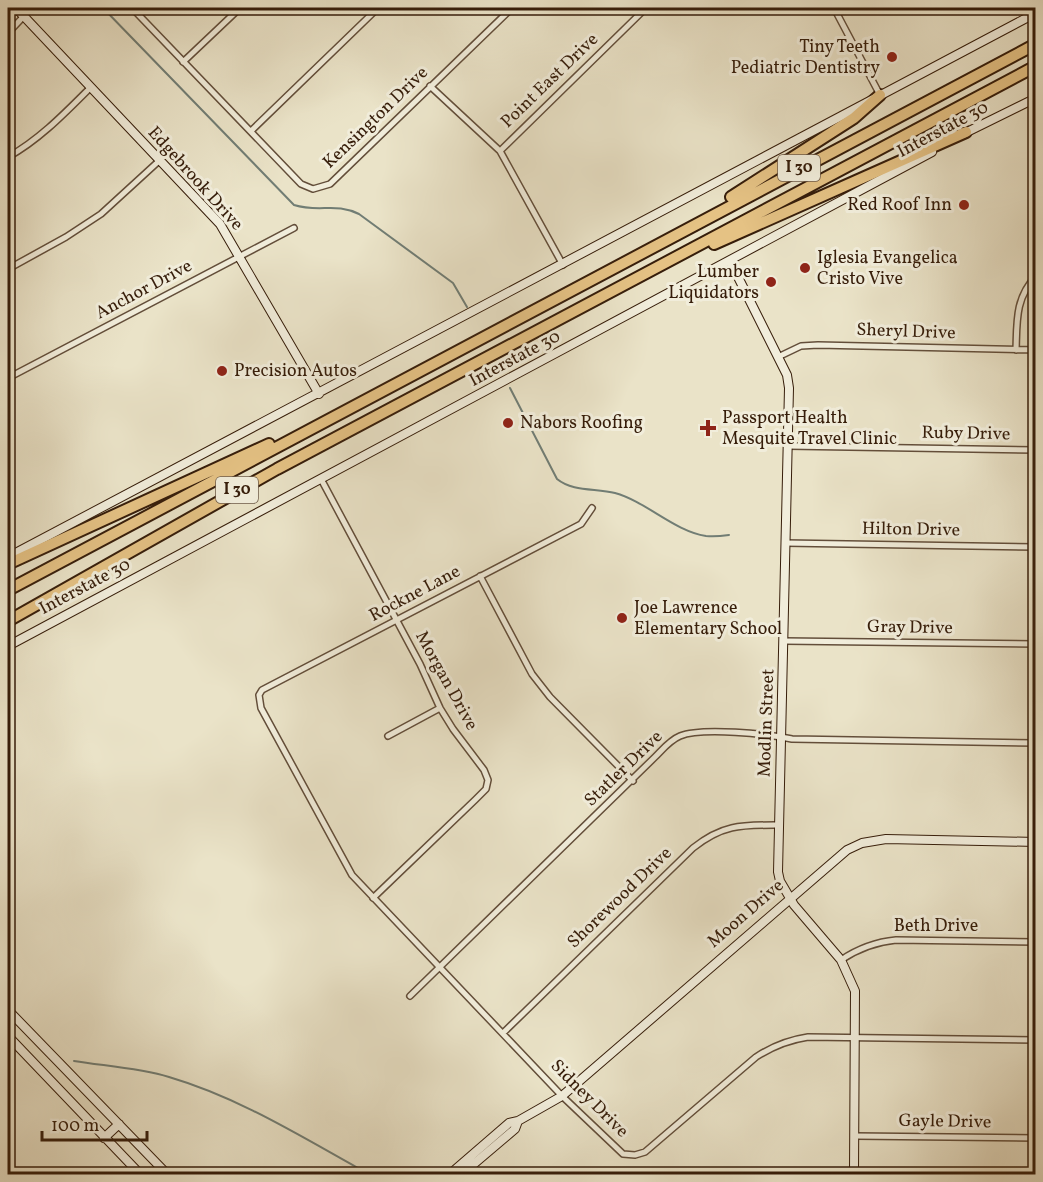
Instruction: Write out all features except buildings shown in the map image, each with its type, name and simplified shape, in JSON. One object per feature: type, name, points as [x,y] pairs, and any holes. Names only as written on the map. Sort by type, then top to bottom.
[{"type":"highway","name":"I 30","points":[[8,590],[1035,44]]},
{"type":"highway","name":"I 30","points":[[8,621],[277,469],[1035,66]]},
{"type":"highway","points":[[673,235],[854,118],[880,95]]},
{"type":"highway","points":[[662,266],[731,238],[966,132]]},
{"type":"highway","points":[[8,564],[150,496],[327,419]]},
{"type":"main road","name":"Edgebrook Drive","points":[[16,8],[220,224],[241,256],[319,394]]},
{"type":"main road","points":[[8,558],[1035,13]]},
{"type":"main road","name":"Interstate 30","points":[[8,646],[730,261],[966,132],[1035,98]]},
{"type":"main road","name":"Modlin Street","points":[[730,261],[787,375],[789,388],[778,872],[788,898],[841,960],[855,991],[854,1174]]},
{"type":"main road","name":"Moon Drive","points":[[450,1174],[510,1123],[518,1121],[562,1095],[840,854],[871,841],[1035,842]]},
{"type":"main road","points":[[8,1010],[167,1174]]},
{"type":"main road","points":[[8,1036],[140,1174]]},
{"type":"main road","name":"Moon Drive","points":[[462,1174],[515,1129],[518,1121]]},
{"type":"main road","points":[[104,1138],[118,1124]]},
{"type":"street","name":"Kensington Drive","points":[[132,8],[304,187],[322,188],[330,184],[512,8]]},
{"type":"street","points":[[183,62],[240,8]]},
{"type":"street","points":[[250,131],[378,8]]},
{"type":"street","name":"Point East Drive","points":[[500,151],[646,8]]},
{"type":"street","points":[[834,8],[880,95]]},
{"type":"street","points":[[8,33],[24,16]]},
{"type":"street","points":[[430,86],[500,151],[563,265]]},
{"type":"street","points":[[8,157],[21,150],[59,119],[90,88]]},
{"type":"street","points":[[8,269],[66,237],[101,214],[160,160]]},
{"type":"street","name":"Anchor Drive","points":[[8,378],[294,228]]},
{"type":"street","points":[[1016,350],[1019,302],[1024,289],[1035,276]]},
{"type":"street","name":"Sheryl Drive","points":[[778,357],[801,346],[818,345],[1035,350]]},
{"type":"street","name":"Ruby Drive","points":[[788,446],[1035,450]]},
{"type":"street","name":"Morgan Drive","points":[[321,479],[440,708],[484,770],[488,780],[486,789],[373,898]]},
{"type":"street","name":"Rockne Lane","points":[[261,708],[259,700],[262,690],[581,524],[592,507]]},
{"type":"street","name":"Hilton Drive","points":[[785,543],[1035,547]]},
{"type":"street","points":[[480,576],[532,674],[550,697],[633,780]]},
{"type":"street","name":"Gray Drive","points":[[784,641],[1035,644]]},
{"type":"street","name":"Sidney Drive","points":[[261,708],[352,875],[562,1095],[615,1149],[623,1154],[635,1155],[645,1152],[756,1057],[773,1046],[808,1037],[1035,1040]]},
{"type":"street","points":[[388,736],[440,708]]},
{"type":"street","name":"Statler Drive","points":[[410,996],[668,744],[682,735],[700,733],[1035,743]]},
{"type":"street","name":"Shorewood Drive","points":[[503,1033],[710,834],[742,825],[779,825]]},
{"type":"street","name":"Beth Drive","points":[[841,960],[858,949],[878,942],[896,940],[1035,942]]},
{"type":"street","name":"Gayle Drive","points":[[855,1136],[1035,1138]]},
{"type":"waterway","points":[[103,8],[294,205],[350,210],[359,214],[453,283],[467,307]]},
{"type":"waterway","points":[[510,388],[557,479],[570,486],[608,491],[627,497],[694,533],[709,536],[729,535]]},
{"type":"waterway","points":[[74,1061],[146,1071],[194,1085],[266,1117],[358,1168],[364,1174]]},
{"type":"place","name":"Tiny Teeth Pediatric Dentistry","points":[[892,57]]},
{"type":"place","name":"Red Roof Inn","points":[[964,205]]},
{"type":"place","name":"Iglesia Evangelica Cristo Vive","points":[[805,268]]},
{"type":"place","name":"Lumber Liquidators","points":[[771,282]]},
{"type":"place","name":"Precision Autos","points":[[222,371]]},
{"type":"place","name":"Nabors Roofing","points":[[508,423]]},
{"type":"place","name":"Passport Health Mesquite Travel Clinic","points":[[708,428]]},
{"type":"place","name":"Joe Lawrence Elementary School","points":[[622,618]]}]
